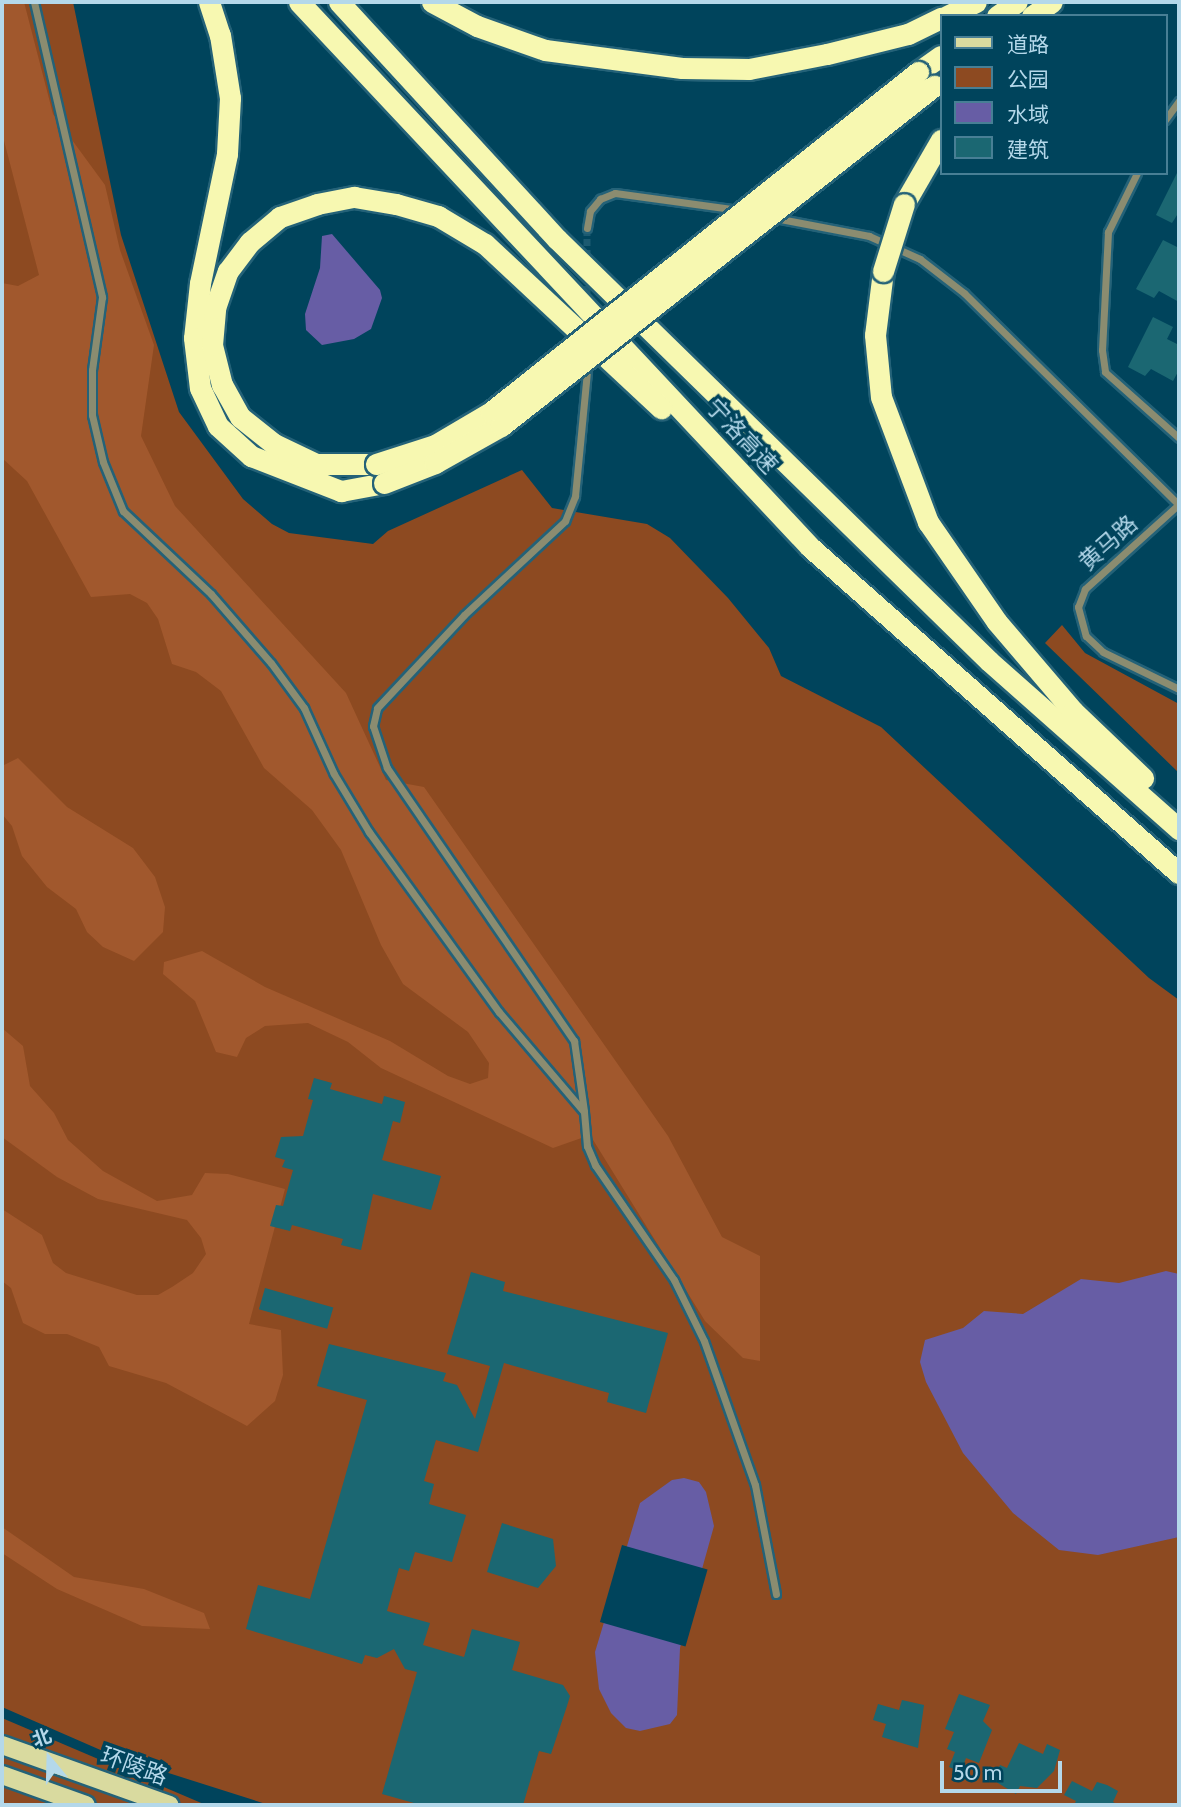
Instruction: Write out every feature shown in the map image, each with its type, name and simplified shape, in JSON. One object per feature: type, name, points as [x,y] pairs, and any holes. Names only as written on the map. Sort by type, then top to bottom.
[{"type":"highway","points":[[209,2],[220,34],[230,98],[227,154],[195,324],[200,388],[218,426],[251,456],[341,491],[380,474],[491,412],[931,80],[940,58]]},
{"type":"highway","name":"宁洛高速","points":[[299,2],[810,547],[1179,873]]},
{"type":"highway","name":"宁洛高速","points":[[339,2],[567,248],[989,661],[1179,829]]},
{"type":"highway","points":[[432,2],[477,26],[545,50],[682,68],[749,69],[908,34],[940,18]]},
{"type":"highway","points":[[951,14],[976,2]]},
{"type":"highway","points":[[1000,14],[1017,2]]},
{"type":"highway","points":[[1035,14],[1052,2]]},
{"type":"highway","points":[[1054,14],[1068,2]]},
{"type":"highway","points":[[940,141],[904,204],[883,271],[875,335],[881,397],[928,523],[997,622],[1073,711],[1179,814]]},
{"type":"highway","points":[[380,474],[316,464],[274,444],[240,417],[222,385],[212,345],[215,308],[228,271],[250,242],[280,217],[354,197],[438,216],[485,244],[810,547]]},
{"type":"main road","name":"环陵路","points":[[2,1745],[170,1805]]},
{"type":"main road","points":[[2,1775],[86,1805]]},
{"type":"street","points":[[34,2],[102,297],[92,370],[92,415],[103,462],[123,511],[211,594],[271,663],[304,708],[334,774],[369,832],[499,1012],[584,1112]]},
{"type":"street","points":[[1167,117],[1179,102]]},
{"type":"street","points":[[1136,175],[1108,232],[1102,350],[1105,372],[1179,438]]},
{"type":"street","points":[[587,228],[590,211],[600,199],[615,193],[727,208],[886,241],[920,259],[964,293],[1179,504]]},
{"type":"street","points":[[587,372],[575,496],[565,521],[446,634],[377,708],[373,726],[387,768],[574,1041],[587,1146],[595,1165],[674,1280],[704,1340],[755,1485],[776,1594]]},
{"type":"street","name":"黄马路","points":[[1179,504],[1086,589],[1078,607],[1086,636],[1103,652],[1179,689]]},
{"type":"green space","points":[[2,2],[73,2],[121,235],[179,412],[243,499],[272,524],[289,533],[373,544],[388,531],[522,470],[552,508],[647,524],[670,538],[728,598],[769,648],[781,676],[881,727],[1149,978],[1179,1000],[1179,1805],[269,1805],[112,1755],[2,1707]]},
{"type":"green space","points":[[1062,625],[1085,653],[1179,704],[1179,773],[1045,643]]},
{"type":"green space","points":[[2,1718],[206,1805],[2,1805]]},
{"type":"shaded area","points":[[2,2],[24,2],[53,114],[105,185],[120,250],[154,345],[141,436],[175,506],[346,693],[386,780],[424,787],[668,1136],[722,1237],[760,1256],[760,1361],[743,1358],[705,1321],[590,1135],[553,1148],[381,1068],[348,1042],[308,1023],[265,1026],[246,1038],[237,1057],[216,1052],[195,1001],[163,974],[164,962],[202,951],[265,987],[390,1041],[448,1076],[470,1084],[488,1078],[489,1063],[468,1032],[403,984],[381,945],[341,850],[312,810],[264,768],[221,691],[196,672],[172,664],[158,619],[147,603],[130,594],[91,597],[27,481],[2,458],[2,283],[18,286],[39,275],[2,133]]},
{"type":"shaded area","points":[[18,758],[67,807],[133,848],[155,877],[165,907],[163,932],[134,961],[103,947],[87,932],[76,909],[47,887],[22,856],[12,826],[2,814],[2,766]]},
{"type":"shaded area","points":[[2,1028],[23,1046],[30,1086],[54,1113],[68,1140],[103,1171],[157,1201],[192,1195],[205,1173],[228,1174],[285,1189],[249,1324],[281,1330],[283,1375],[275,1401],[247,1426],[166,1383],[109,1366],[99,1347],[67,1334],[45,1334],[23,1323],[11,1288],[2,1281],[2,1209],[42,1235],[53,1263],[66,1273],[137,1295],[158,1295],[172,1287],[193,1273],[206,1254],[201,1238],[187,1220],[98,1199],[57,1177],[2,1137]]},
{"type":"shaded area","points":[[2,1527],[74,1577],[144,1589],[204,1613],[210,1629],[142,1626],[57,1589],[2,1553]]},
{"type":"water","points":[[332,234],[380,290],[382,298],[371,329],[354,339],[322,345],[306,330],[305,314],[320,268],[322,236]]},
{"type":"water","points":[[1166,1271],[1179,1274],[1179,1537],[1098,1555],[1059,1550],[1013,1513],[963,1453],[926,1382],[920,1362],[925,1340],[963,1328],[984,1311],[1023,1314],[1081,1279],[1119,1283]]},
{"type":"water","points":[[684,1478],[699,1482],[706,1492],[714,1526],[680,1648],[677,1715],[670,1724],[640,1731],[626,1728],[611,1713],[599,1689],[595,1652],[640,1503],[672,1480]]},
{"type":"pier","points":[[622,1545],[708,1570],[686,1646],[600,1622]]},
{"type":"building","points":[[1179,169],[1179,212],[1172,223],[1156,215]]},
{"type":"building","points":[[1163,240],[1179,248],[1179,302],[1159,291],[1154,298],[1136,289]]},
{"type":"building","points":[[1153,317],[1173,327],[1167,339],[1179,345],[1179,370],[1173,381],[1151,369],[1145,376],[1128,367]]},
{"type":"building","points":[[314,1078],[332,1083],[330,1089],[382,1104],[384,1096],[405,1102],[400,1123],[393,1121],[382,1160],[441,1176],[431,1210],[373,1194],[361,1250],[341,1245],[343,1239],[292,1225],[290,1231],[270,1226],[276,1205],[283,1206],[293,1170],[282,1167],[285,1160],[275,1157],[281,1137],[303,1136],[313,1100],[308,1099]]},
{"type":"building","points":[[471,1272],[505,1282],[503,1291],[668,1333],[646,1413],[607,1402],[609,1393],[504,1363],[478,1452],[436,1440],[424,1481],[434,1484],[429,1504],[466,1515],[452,1562],[415,1552],[409,1571],[399,1568],[387,1611],[430,1623],[423,1645],[464,1657],[472,1629],[520,1642],[512,1670],[563,1685],[570,1696],[551,1754],[539,1751],[523,1805],[421,1805],[382,1794],[417,1672],[405,1669],[394,1649],[377,1658],[365,1655],[362,1664],[246,1629],[258,1585],[310,1599],[367,1400],[317,1386],[329,1344],[446,1373],[443,1381],[457,1385],[475,1419],[490,1366],[447,1354]]},
{"type":"building","points":[[265,1288],[333,1308],[327,1329],[259,1309]]},
{"type":"building","points":[[502,1523],[553,1539],[556,1566],[538,1588],[487,1572]]},
{"type":"building","points":[[959,1694],[990,1705],[983,1721],[992,1730],[979,1763],[966,1758],[961,1772],[949,1767],[955,1752],[947,1749],[954,1732],[945,1729]]},
{"type":"building","points":[[902,1700],[924,1705],[918,1748],[882,1737],[886,1724],[873,1720],[878,1704],[899,1710]]},
{"type":"building","points":[[1019,1743],[1043,1754],[1047,1744],[1060,1750],[1054,1771],[1037,1788],[1020,1786],[1016,1794],[993,1780],[1000,1765],[1007,1768]]},
{"type":"building","points":[[1072,1781],[1092,1791],[1097,1782],[1107,1785],[1118,1791],[1113,1802],[1119,1805],[1074,1805],[1076,1801],[1064,1795]]},
{"type":"tunnel","points":[[587,228],[587,263]]},
{"type":"tunnel","points":[[587,275],[587,301]]}]
